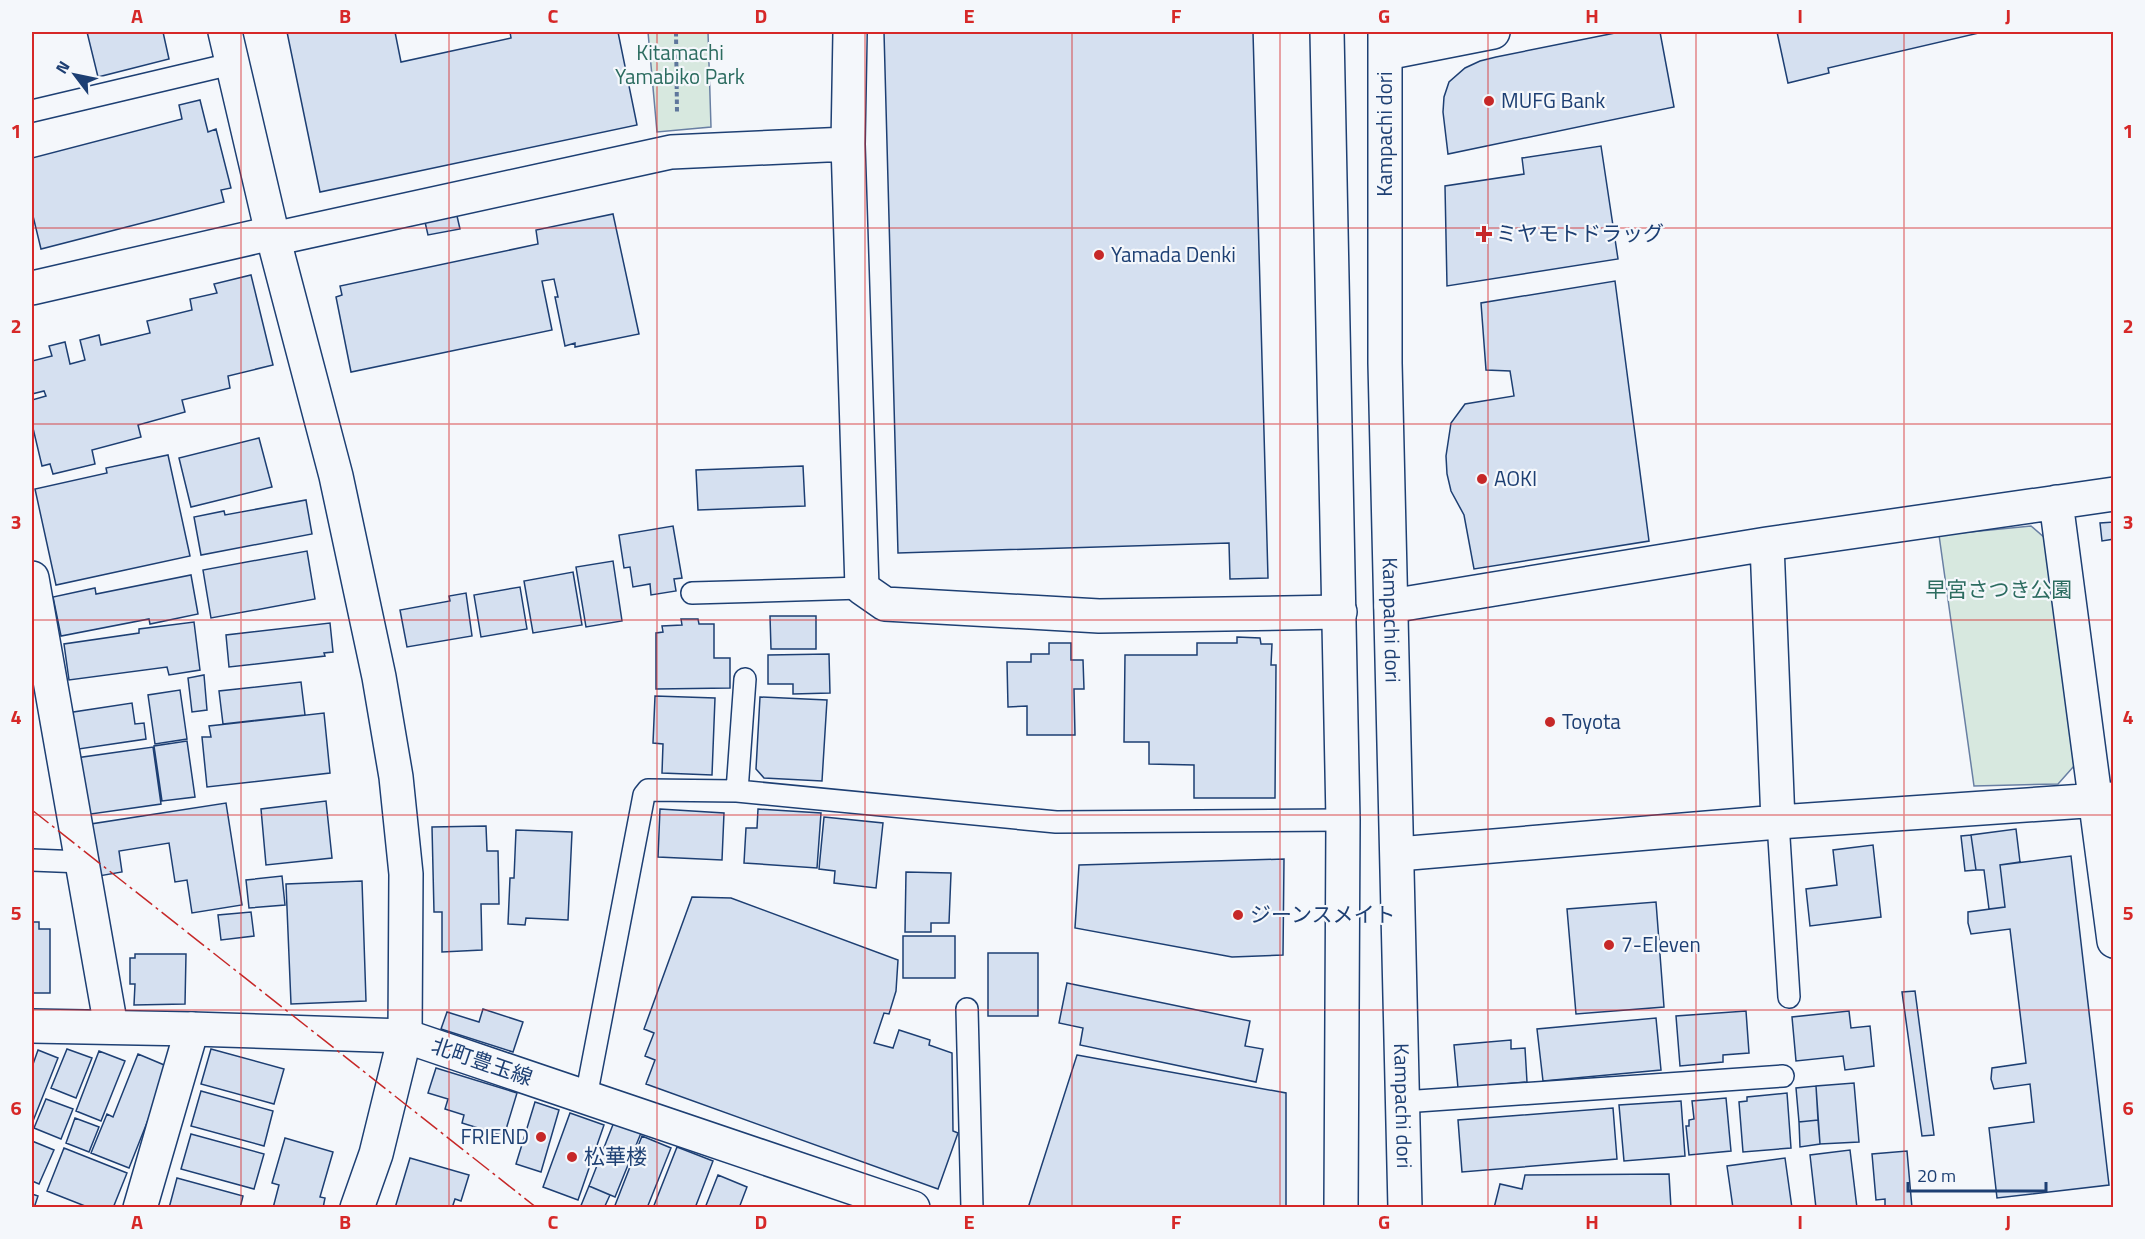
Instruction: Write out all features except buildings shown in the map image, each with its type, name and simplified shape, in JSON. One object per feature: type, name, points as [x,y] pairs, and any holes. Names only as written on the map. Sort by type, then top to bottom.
[{"type":"street","points":[[225,32],[272,236],[336,476],[379,677],[394,766],[406,874],[405,1036],[376,1154],[357,1208]]},
{"type":"street","points":[[849,32],[848,144],[862,588],[885,604],[1099,616],[1340,612]]},
{"type":"street","points":[[1327,32],[1340,612],[1341,1208]]},
{"type":"street","points":[[1385,42],[1492,32]]},
{"type":"street","name":"Kampachi dori","points":[[1385,42],[1385,363],[1405,1208]]},
{"type":"street","points":[[32,288],[678,152],[848,144]]},
{"type":"street","points":[[1391,606],[1767,543],[2114,494]]},
{"type":"street","points":[[2056,502],[2104,800],[2114,941]]},
{"type":"street","points":[[1767,543],[1778,822]]},
{"type":"street","points":[[32,578],[111,1027]]},
{"type":"street","points":[[1398,854],[1778,822],[2104,800]]},
{"type":"street","name":"北町豊玉線","points":[[32,1026],[405,1036],[913,1208]]},
{"type":"street","points":[[140,1208],[192,1029]]},
{"type":"lane","points":[[32,111],[231,64]]},
{"type":"lane","points":[[692,593],[862,588]]},
{"type":"lane","points":[[737,791],[744,679]]},
{"type":"lane","points":[[586,1097],[644,795],[648,790],[737,791],[1056,822],[1342,820]]},
{"type":"lane","points":[[1778,822],[1789,997]]},
{"type":"lane","points":[[32,860],[82,862]]},
{"type":"lane","points":[[967,1009],[972,1208]]},
{"type":"lane","points":[[1403,1102],[1783,1076]]},
{"type":"path","points":[[676,32],[678,152]]},
{"type":"green space","name":"Kitamachi Yamabiko Park","points":[[648,32],[708,32],[711,127],[657,132]]},
{"type":"green space","name":"早宮さつき公園","points":[[2031,526],[2046,539],[2074,766],[2058,784],[1974,786],[1939,535]]},
{"type":"power","points":[[32,810],[537,1208]]},
{"type":"place","name":"MUFG Bank","points":[[1489,101]]},
{"type":"place","name":"ミヤモトドラッグ","points":[[1484,234]]},
{"type":"place","name":"Yamada Denki","points":[[1099,255]]},
{"type":"place","name":"AOKI","points":[[1482,479]]},
{"type":"place","name":"Toyota","points":[[1550,722]]},
{"type":"place","name":"ジーンスメイト","points":[[1238,915]]},
{"type":"place","name":"7-Eleven","points":[[1609,945]]},
{"type":"place","name":"FRIEND","points":[[541,1137]]},
{"type":"place","name":"松華楼","points":[[572,1157]]}]
